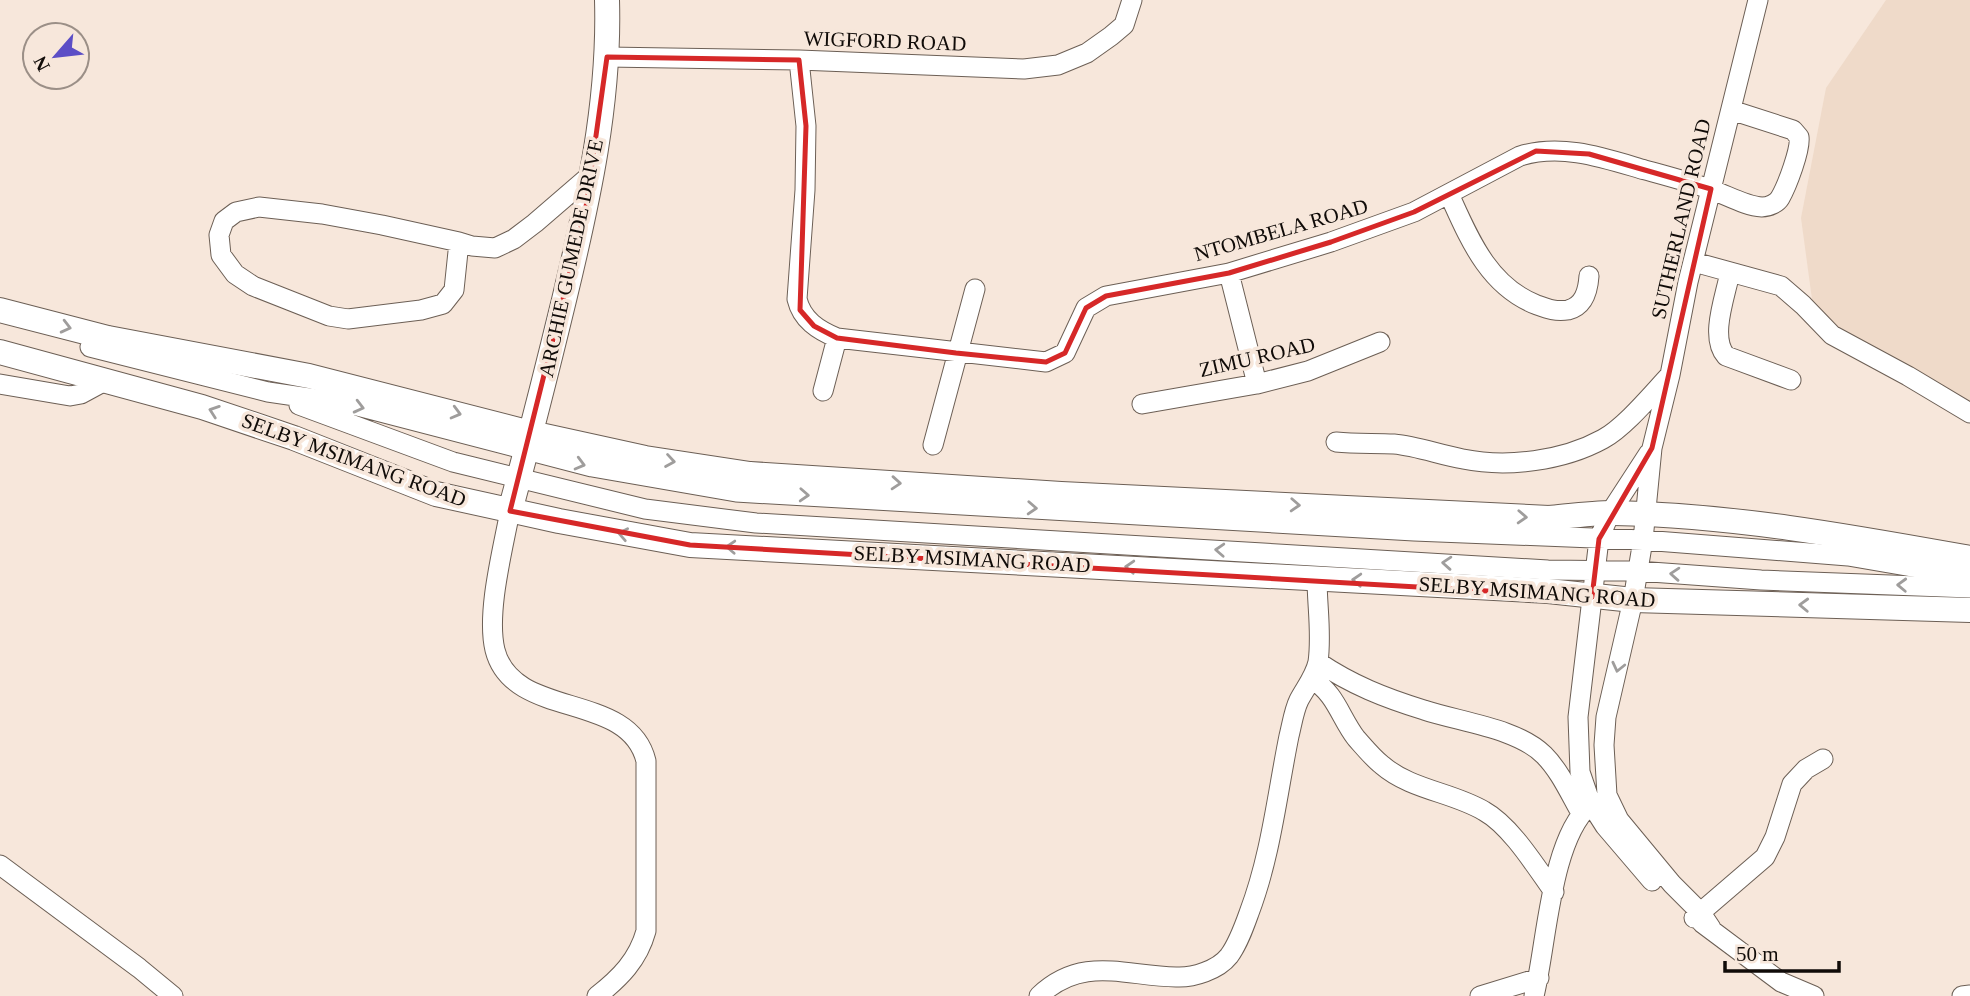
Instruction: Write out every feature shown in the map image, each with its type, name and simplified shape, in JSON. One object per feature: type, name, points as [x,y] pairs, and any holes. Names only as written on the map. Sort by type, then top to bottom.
[{"type":"main road","name":"ARCHIE GUMEDE DRIVE","points":[[510,512],[593,173],[607,57],[607,0]]},
{"type":"main road","points":[[0,310],[108,338],[309,376],[529,441],[750,474],[1060,494],[1549,518],[1610,513],[1646,514],[1836,534],[1970,558]]},
{"type":"main road","name":"SELBY MSIMANG ROAD","points":[[0,352],[202,407],[281,433],[436,494],[510,512],[690,545],[1548,591],[1633,600],[1970,610]]},
{"type":"street","name":"WIGFORD ROAD","points":[[607,57],[799,60],[1024,69],[1058,65],[1087,53],[1124,25],[1132,0]]},
{"type":"street","name":"SUTHERLAND ROAD","points":[[1652,448],[1670,375],[1688,282],[1758,0]]},
{"type":"street","name":"NTOMBELA ROAD","points":[[799,60],[806,126],[797,299],[800,310],[814,326],[837,338],[1046,362],[1065,353],[1086,308],[1096,300],[1229,273],[1331,242],[1414,212],[1520,156],[1536,151],[1589,154],[1711,189],[1761,207],[1773,204],[1779,200],[1800,142],[1793,130],[1731,110]]},
{"type":"street","points":[[459,242],[454,290],[443,304],[421,310],[348,319],[329,316],[253,286],[235,274],[221,256],[219,234],[224,221],[236,212],[259,207],[334,216],[495,248],[535,223],[593,173]]},
{"type":"street","points":[[1448,194],[1472,243],[1498,280],[1514,294],[1553,311],[1563,311],[1574,308],[1582,301],[1588,292],[1589,276]]},
{"type":"street","points":[[1694,262],[1781,286],[1832,335],[1970,413]]},
{"type":"street","points":[[1730,271],[1718,334],[1722,351],[1726,356],[1791,380]]},
{"type":"street","points":[[1229,273],[1257,384]]},
{"type":"street","points":[[933,445],[975,289]]},
{"type":"street","points":[[824,391],[837,338]]},
{"type":"street","name":"ZIMU ROAD","points":[[1142,404],[1257,384],[1308,371],[1380,342]]},
{"type":"street","points":[[90,347],[268,392],[350,404],[529,441],[592,467],[736,492],[1414,531],[1643,540],[1848,556],[1970,577]]},
{"type":"street","points":[[1336,442],[1395,444],[1466,460],[1528,462],[1572,453],[1606,438],[1670,375]]},
{"type":"street","points":[[0,384],[70,396],[80,394],[105,381]]},
{"type":"street","points":[[268,392],[453,462],[645,509],[756,523],[1548,570],[1637,571],[1761,580],[1970,588]]},
{"type":"street","points":[[1652,448],[1610,513],[1599,539],[1578,717],[1583,784],[1605,826],[1664,894],[1781,982],[1814,996]]},
{"type":"street","points":[[1480,996],[1537,987],[1562,855],[1569,835],[1593,804],[1604,745],[1606,717],[1633,600],[1643,540],[1652,448]]},
{"type":"street","points":[[510,512],[496,594],[493,633],[498,658],[506,672],[527,689],[622,725],[644,750],[646,761],[646,931],[641,950],[631,964],[617,981],[597,996]]},
{"type":"street","points":[[1039,996],[1051,985],[1075,973],[1120,970],[1177,978],[1206,972],[1228,958],[1244,928],[1256,896],[1266,861],[1298,702],[1315,670],[1320,646],[1317,578]]},
{"type":"street","points":[[1315,670],[1426,711],[1522,740],[1543,753],[1562,780],[1593,804]]},
{"type":"street","points":[[1315,670],[1356,737],[1380,764],[1393,774],[1423,788],[1461,799],[1487,812],[1504,828],[1554,891]]},
{"type":"street","points":[[1702,920],[1765,857],[1775,837],[1791,784],[1806,769],[1823,758]]},
{"type":"street","points":[[0,865],[173,996]]},
{"type":"street","points":[[1962,996],[1970,995]]},
{"type":"highlighted area","points":[[607,57],[799,60],[806,126],[800,310],[814,326],[837,338],[956,353],[1046,362],[1065,353],[1086,308],[1106,296],[1229,273],[1331,242],[1414,212],[1536,151],[1589,154],[1711,189],[1652,448],[1599,539],[1592,597],[690,545],[510,511],[586,207]]},
{"type":"shaded area","points":[[1886,0],[1970,0],[1970,410],[1814,314],[1801,218],[1826,88]]}]
